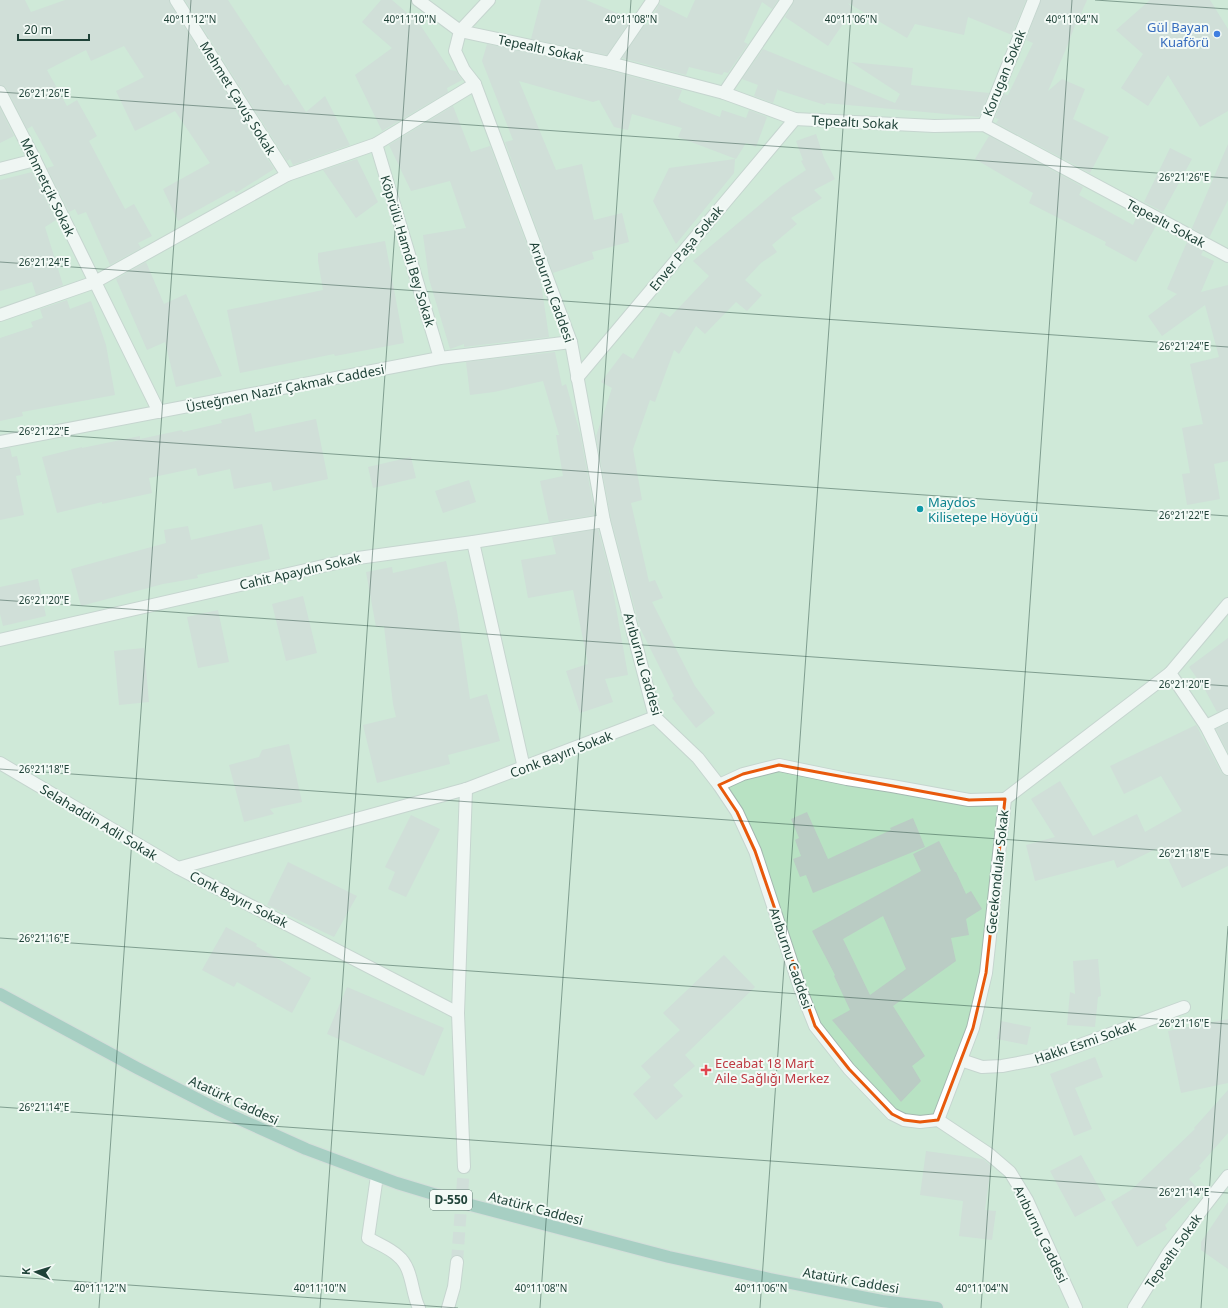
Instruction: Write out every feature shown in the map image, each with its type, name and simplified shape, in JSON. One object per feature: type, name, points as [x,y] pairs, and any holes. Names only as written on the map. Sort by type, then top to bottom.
[{"type":"main road","name":"Atatürk Caddesi","points":[[0,994],[137,1068],[217,1109],[306,1149],[397,1183],[463,1204],[669,1257],[882,1301],[937,1308]]},
{"type":"street","name":"Mehmet Çavuş Sokak","points":[[176,0],[287,175]]},
{"type":"street","points":[[418,0],[460,31],[489,0]]},
{"type":"street","points":[[610,63],[653,0]]},
{"type":"street","points":[[724,93],[787,0]]},
{"type":"street","name":"Korugan Sokak","points":[[984,124],[1034,0]]},
{"type":"street","name":"Tepealtı Sokak","points":[[460,31],[610,63],[724,93],[795,119],[934,126],[984,124],[1228,256]]},
{"type":"street","name":"Arıburnu Caddesi","points":[[460,31],[455,51],[464,70],[475,84],[571,342],[604,521],[655,717],[698,758],[719,785],[737,812],[755,851],[800,988],[815,1026],[849,1068],[892,1114],[904,1120],[920,1122],[938,1120],[989,1154],[1010,1172],[1027,1200],[1076,1308]]},
{"type":"street","points":[[0,315],[95,282],[287,175],[376,144],[475,84]]},
{"type":"street","name":"Mehmetçik Sokak","points":[[0,92],[159,412]]},
{"type":"street","name":"Enver Paşa Sokak","points":[[577,378],[795,119]]},
{"type":"street","name":"Köprülü Hamdi Bey Sokak","points":[[376,144],[440,358]]},
{"type":"street","points":[[0,170],[35,160]]},
{"type":"street","name":"Üsteğmen Nazif Çakmak Caddesi","points":[[0,442],[440,358],[571,342]]},
{"type":"street","name":"Cahit Apaydın Sokak","points":[[0,640],[358,558],[473,542],[604,521]]},
{"type":"street","points":[[473,542],[524,768]]},
{"type":"street","points":[[1228,604],[1170,673],[1206,726],[1228,769]]},
{"type":"street","name":"Gecekondular Sokak","points":[[938,1120],[973,1028],[986,972],[1005,799],[1170,673]]},
{"type":"street","points":[[1206,726],[1228,715]]},
{"type":"street","name":"Conk Bayırı Sokak","points":[[178,868],[466,789],[655,717]]},
{"type":"street","name":"Selahaddin Adil Sokak","points":[[0,763],[178,868]]},
{"type":"street","points":[[719,785],[742,774],[779,765],[847,779],[969,800],[1005,799]]},
{"type":"street","points":[[464,1167],[458,1013],[466,789]]},
{"type":"street","name":"Conk Bayırı Sokak","points":[[178,868],[458,1013]]},
{"type":"street","name":"Hakkı Esmi Sokak","points":[[961,1060],[982,1067],[1002,1066],[1034,1060],[1058,1053],[1184,1007]]},
{"type":"street","points":[[377,1176],[368,1238],[398,1256],[404,1262],[408,1270],[419,1308]]},
{"type":"street","name":"Tepealtı Sokak","points":[[1134,1308],[1169,1252],[1228,1176]]},
{"type":"street","points":[[448,1308],[454,1287],[457,1262]]},
{"type":"highlighted area","points":[[779,765],[969,800],[1005,799],[986,973],[973,1028],[938,1120],[920,1122],[904,1120],[892,1114],[849,1069],[815,1026],[755,851],[737,812],[719,785],[743,774]]},
{"type":"green space","points":[[0,0],[1228,0],[1228,1308],[0,1308]]},
{"type":"building","points":[[0,0],[25,0],[31,12],[65,0],[169,0],[170,4],[274,169],[236,193],[234,190],[178,221],[163,189],[210,163],[175,111],[135,131],[116,91],[144,77],[124,46],[91,61],[86,50],[47,70],[67,106],[77,100],[97,136],[89,141],[125,209],[134,204],[152,236],[138,243],[141,248],[110,265],[86,212],[78,215],[75,209],[69,212],[47,168],[54,166],[32,126],[27,129],[7,89],[0,85]]},
{"type":"building","points":[[185,0],[228,0],[285,86],[288,84],[306,112],[325,96],[350,145],[293,165],[290,159],[287,161]]},
{"type":"building","points":[[381,0],[392,0],[419,23],[450,70],[456,71],[462,80],[447,88],[448,92],[382,131],[355,75],[392,48],[362,22]]},
{"type":"building","points":[[541,0],[586,0],[631,19],[607,55],[531,39]]},
{"type":"building","points":[[695,0],[778,0],[772,9],[762,2],[744,42],[748,44],[728,73],[724,72],[722,75],[689,67],[686,75],[622,58],[645,24],[648,25],[659,4],[687,18]]},
{"type":"building","points":[[794,0],[1026,0],[1012,35],[968,17],[964,35],[915,24],[907,38],[848,3],[853,9],[828,46],[785,17]]},
{"type":"building","points":[[1041,0],[1087,0],[1048,91],[1062,79],[1085,89],[1073,119],[1109,137],[1090,173],[996,123],[999,119],[995,118],[1004,94],[1008,95],[1033,43],[1026,40]]},
{"type":"building","points":[[1150,0],[1210,0],[1228,29],[1228,111],[1200,127],[1168,75],[1148,106],[1121,88],[1143,54],[1116,30]]},
{"type":"building","points":[[487,44],[608,70],[682,90],[678,100],[720,117],[722,110],[746,118],[749,110],[767,117],[756,147],[746,143],[736,159],[678,137],[682,128],[632,114],[628,130],[614,127],[599,100],[593,102],[519,81],[556,170],[582,164],[594,220],[622,213],[629,242],[592,252],[594,259],[553,273],[505,142],[513,140],[482,61]]},
{"type":"building","points":[[763,49],[895,103],[900,94],[851,62],[913,68],[911,85],[989,93],[979,117],[826,103],[825,105],[778,90],[778,88],[773,103],[754,96],[758,85],[742,79]]},
{"type":"building","points":[[453,106],[471,152],[490,146],[541,283],[549,337],[464,347],[464,344],[450,349],[429,279],[423,235],[466,228],[450,181],[411,191],[389,145]]},
{"type":"building","points":[[0,108],[14,136],[0,143]]},
{"type":"building","points":[[816,134],[824,158],[835,179],[814,190],[822,198],[791,218],[797,224],[772,245],[777,252],[761,263],[745,280],[762,295],[747,311],[736,302],[705,334],[696,326],[679,354],[674,350],[655,402],[650,400],[633,449],[642,500],[631,503],[649,582],[655,580],[663,598],[652,602],[695,686],[715,713],[696,728],[672,698],[674,696],[640,628],[611,519],[596,436],[612,388],[601,382],[623,353],[633,359],[661,312],[670,317],[709,276],[693,261],[782,186],[806,170],[801,161],[803,160],[796,141]]},
{"type":"building","points":[[989,136],[1083,187],[1079,195],[1133,225],[1137,216],[1156,226],[1136,262],[1105,245],[1106,242],[1029,203],[1033,193],[975,159]]},
{"type":"building","points":[[1228,144],[1228,200],[1209,238],[1192,228]]},
{"type":"building","points":[[1170,148],[1192,159],[1163,212],[1144,202]]},
{"type":"building","points":[[357,159],[378,202],[356,218],[323,170]]},
{"type":"building","points":[[735,159],[734,173],[676,244],[653,201],[669,168]]},
{"type":"building","points":[[32,172],[56,220],[45,227],[63,285],[36,295],[32,282],[0,291],[0,180]]},
{"type":"building","points":[[385,241],[404,343],[335,356],[334,354],[240,373],[227,310],[323,290],[318,253]]},
{"type":"building","points":[[1187,242],[1203,251],[1201,255],[1214,261],[1201,292],[1228,285],[1228,461],[1214,464],[1220,499],[1187,505],[1182,474],[1190,473],[1182,428],[1203,424],[1190,364],[1219,357],[1205,305],[1162,336],[1148,316],[1177,294],[1167,289]]},
{"type":"building","points":[[146,262],[164,304],[186,294],[222,376],[176,387],[165,342],[147,350],[116,279]]},
{"type":"building","points":[[67,300],[70,309],[91,301],[106,345],[115,395],[22,412],[23,416],[0,421],[0,338],[33,327],[31,322],[43,318],[40,309]]},
{"type":"building","points":[[555,352],[562,386],[566,384],[580,433],[595,515],[549,522],[540,481],[563,476],[556,435],[559,435],[543,381],[494,392],[470,395],[466,362]]},
{"type":"building","points":[[251,413],[255,432],[316,419],[328,479],[273,491],[271,482],[234,489],[230,469],[198,476],[196,468],[149,478],[152,493],[102,504],[102,502],[57,513],[42,457],[82,447],[140,436],[140,439],[182,430],[183,432],[222,423],[221,420]]},
{"type":"building","points":[[10,448],[12,457],[17,456],[21,475],[16,476],[24,515],[0,520],[0,449]]},
{"type":"building","points":[[411,457],[416,478],[373,488],[368,467]]},
{"type":"building","points":[[469,480],[476,502],[443,513],[435,491]]},
{"type":"building","points":[[262,524],[270,559],[197,575],[198,578],[163,584],[81,606],[71,569],[166,543],[164,530],[188,526],[191,540]]},
{"type":"building","points":[[598,529],[610,574],[628,675],[605,679],[613,702],[580,713],[566,671],[588,664],[573,590],[528,598],[521,560],[556,554],[552,537]]},
{"type":"building","points":[[446,561],[457,611],[470,699],[487,694],[500,741],[448,755],[450,764],[377,783],[363,725],[396,717],[393,704],[384,626],[376,627],[366,572],[392,567],[393,573]]},
{"type":"building","points":[[38,579],[46,616],[3,626],[0,614],[0,587]]},
{"type":"building","points":[[303,596],[317,653],[286,661],[272,604]]},
{"type":"building","points":[[218,610],[229,662],[198,668],[187,617]]},
{"type":"building","points":[[1228,638],[1228,708],[1217,712],[1204,688],[1189,667]]},
{"type":"building","points":[[144,648],[149,702],[119,705],[114,651]]},
{"type":"building","points":[[1228,723],[1228,753],[1216,729]]},
{"type":"building","points":[[1196,725],[1221,772],[1228,776],[1228,866],[1182,888],[1162,846],[1117,868],[1114,860],[1035,881],[1026,845],[1055,837],[1031,799],[1060,781],[1093,836],[1137,814],[1145,832],[1182,811],[1161,776],[1124,794],[1110,766]]},
{"type":"building","points":[[289,744],[302,802],[270,809],[274,814],[244,822],[229,765],[259,757],[262,750]]},
{"type":"building","points":[[807,812],[828,859],[891,830],[890,828],[913,818],[925,847],[813,893],[806,875],[800,877],[793,859],[801,856],[795,840],[799,838],[791,819]]},
{"type":"building","points":[[411,815],[440,829],[406,897],[388,889],[395,872],[385,867]]},
{"type":"building","points":[[939,841],[966,894],[971,891],[982,909],[966,919],[969,935],[951,938],[956,961],[893,1006],[925,1056],[912,1066],[921,1081],[901,1102],[832,1020],[850,1010],[834,976],[835,975],[812,931],[921,871],[913,854]],"holes":[[[883,916],[906,969],[870,995],[843,939]]]},
{"type":"building","points":[[288,862],[357,896],[334,937],[267,905]]},
{"type":"building","points":[[226,927],[257,944],[256,946],[311,978],[292,1013],[237,982],[234,987],[202,970]]},
{"type":"building","points":[[724,955],[755,987],[685,1055],[695,1066],[673,1085],[683,1096],[656,1120],[633,1094],[651,1077],[641,1066],[680,1030],[663,1013]]},
{"type":"building","points":[[1098,959],[1101,996],[1098,997],[1095,1027],[1067,1025],[1070,992],[1075,994],[1073,961]]},
{"type":"building","points":[[347,987],[444,1028],[424,1076],[327,1034]]},
{"type":"building","points":[[1228,1019],[1228,1083],[1181,1093],[1168,1031]]},
{"type":"building","points":[[1001,1021],[1031,1027],[1027,1045],[997,1039]]},
{"type":"building","points":[[1095,1057],[1103,1077],[1075,1088],[1092,1129],[1074,1136],[1050,1074]]},
{"type":"building","points":[[1228,1090],[1228,1133],[1199,1166],[1201,1168],[1189,1179],[1199,1190],[1165,1225],[1167,1229],[1137,1247],[1111,1202],[1131,1190],[1195,1129],[1194,1128]]},
{"type":"building","points":[[926,1151],[983,1159],[991,1166],[985,1210],[996,1211],[992,1240],[959,1236],[963,1201],[920,1195]]},
{"type":"building","points":[[1081,1155],[1106,1200],[1075,1217],[1050,1171]]},
{"type":"building","points":[[1228,1202],[1228,1269],[1201,1250],[1201,1242]]},
{"type":"tunnel","points":[[457,1262],[464,1167]]},
{"type":"place","name":"Gül Bayan Kuaförü","points":[[1217,34]]},
{"type":"place","name":"Maydos Kilisetepe Höyüğü","points":[[920,509]]},
{"type":"place","name":"Eceabat 18 Mart Aile Sağlığı Merkez","points":[[706,1070]]}]
